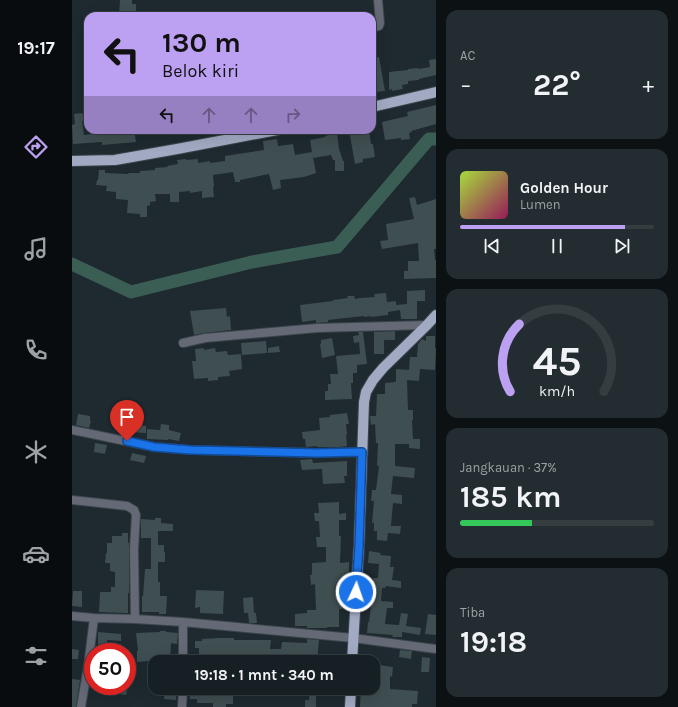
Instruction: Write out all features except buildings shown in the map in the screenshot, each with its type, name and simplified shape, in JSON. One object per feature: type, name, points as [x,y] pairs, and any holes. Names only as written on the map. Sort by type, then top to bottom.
[{"type":"main road","points":[[376,106],[436,92]]},
{"type":"main road","points":[[72,161],[115,160],[256,134]]},
{"type":"main road","points":[[352,655],[359,546],[363,413],[366,392],[378,374],[428,325],[436,315]]},
{"type":"main road","points":[[350,707],[351,695]]},
{"type":"street","points":[[376,27],[379,26],[380,23],[378,0]]},
{"type":"street","points":[[183,343],[204,338],[317,328],[428,325]]},
{"type":"street","points":[[72,430],[154,447],[191,450],[317,453],[362,452]]},
{"type":"street","points":[[72,500],[127,506],[134,510],[136,515],[134,549],[136,619]]},
{"type":"street","points":[[72,616],[183,622],[353,638],[436,649]]},
{"type":"street","points":[[81,707],[94,618]]},
{"type":"street","points":[[183,622],[183,655]]},
{"type":"street","points":[[182,695],[182,707]]},
{"type":"waterway","points":[[72,264],[131,292],[252,262],[337,247],[429,139],[436,139]]},
{"type":"route","points":[[127,441],[154,447],[191,450],[317,453],[362,452],[356,592]]}]
